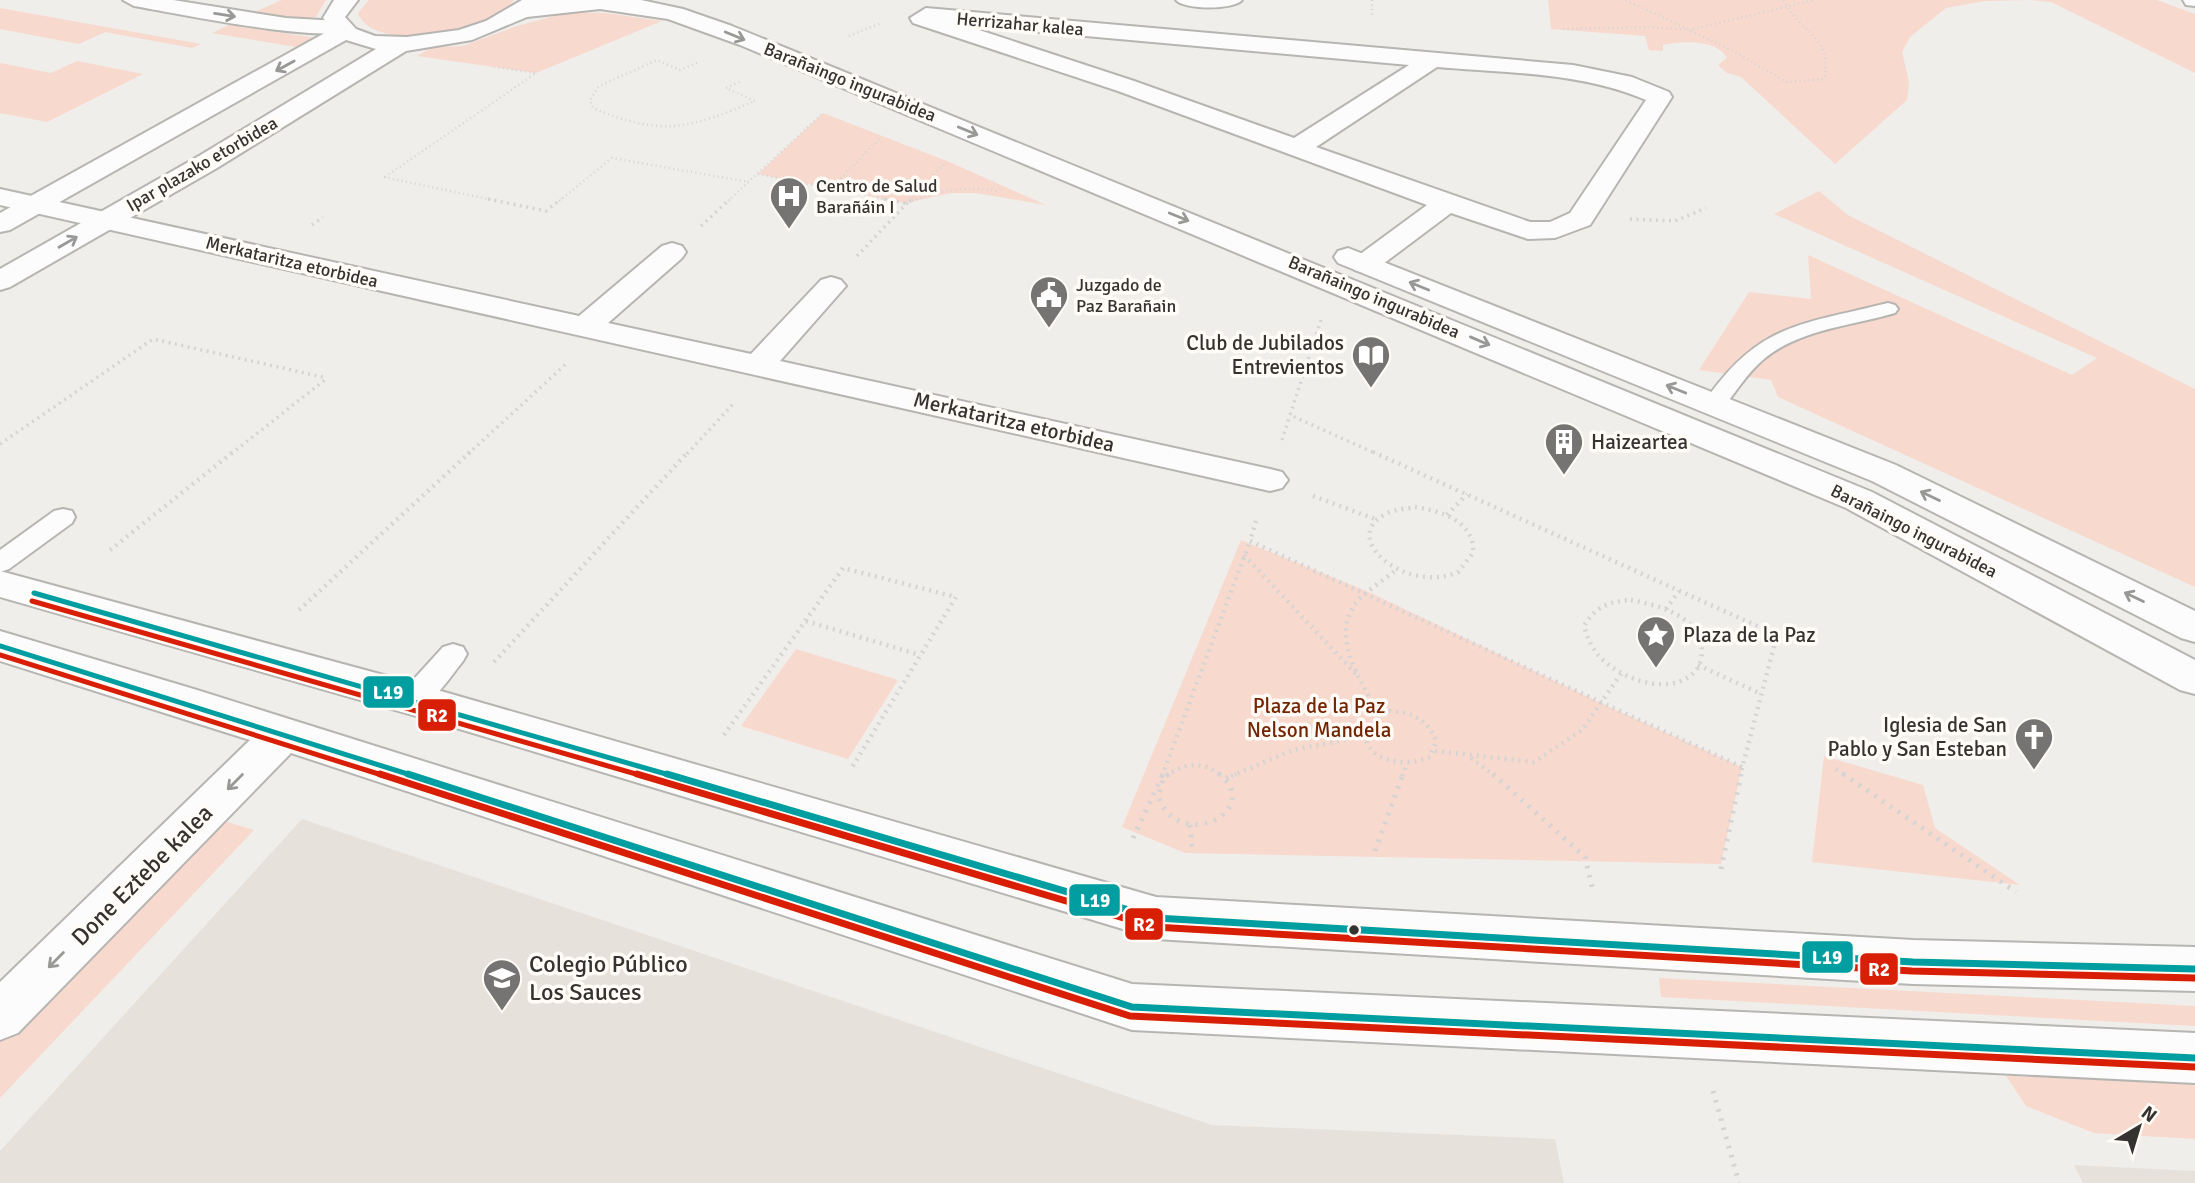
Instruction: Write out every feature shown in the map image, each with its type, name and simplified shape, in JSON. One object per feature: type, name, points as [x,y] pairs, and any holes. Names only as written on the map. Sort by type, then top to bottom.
[{"type":"street","points":[[134,0],[286,25],[342,30],[379,42],[403,43],[474,34],[504,23],[530,5]]},
{"type":"street","points":[[342,30],[334,18],[338,7],[347,0]]},
{"type":"street","name":"Barañaingo ingurabidea","points":[[696,0],[824,47],[1884,473],[2195,628]]},
{"type":"street","points":[[1187,0],[1231,0]]},
{"type":"street","name":"Barañaingo ingurabidea","points":[[530,5],[600,3],[658,9],[700,22],[795,60],[1859,500],[2195,679]]},
{"type":"street","name":"Herrizahar kalea","points":[[940,16],[1434,59],[1573,72],[1625,82],[1660,97],[1580,219],[1555,230],[1528,231],[1298,148],[921,18],[940,16]]},
{"type":"street","points":[[0,224],[342,30]]},
{"type":"street","name":"Ipar plazako etorbidea","points":[[0,281],[403,43]]},
{"type":"street","points":[[1298,148],[1434,59]]},
{"type":"street","name":"Merkataritza etorbidea","points":[[0,197],[1270,480]]},
{"type":"street","points":[[1365,264],[1447,204]]},
{"type":"street","points":[[594,329],[672,252]]},
{"type":"street","points":[[763,366],[831,286]]},
{"type":"street","points":[[0,584],[413,699],[1156,918],[1913,962],[2195,969]]},
{"type":"street","points":[[0,646],[283,734],[1132,1007],[2195,1058]]},
{"type":"street","name":"Done Eztebe kalea","points":[[0,1016],[283,734]]},
{"type":"lane","points":[[1714,404],[1758,353],[1784,337],[1816,326],[1888,309]]},
{"type":"lane","points":[[0,563],[63,517]]},
{"type":"lane","points":[[413,699],[453,654]]},
{"type":"path","points":[[1626,0],[1690,30],[1786,82],[1824,79],[1827,57],[1812,32],[1787,9],[1784,0]]},
{"type":"path","points":[[1551,29],[1650,27],[1690,30],[1787,9],[1814,0]]},
{"type":"path","points":[[700,61],[680,70],[657,60],[608,80],[598,86],[590,100],[593,108],[631,125],[683,127],[700,124],[755,101],[726,88],[745,79]]},
{"type":"path","points":[[483,66],[536,73],[384,177],[546,211],[612,158],[749,182]]},
{"type":"path","points":[[672,252],[830,108]]},
{"type":"path","points":[[831,188],[886,131]]},
{"type":"path","points":[[831,286],[905,203],[951,158]]},
{"type":"path","points":[[758,174],[905,203],[941,190],[973,187],[1011,192]]},
{"type":"path","points":[[1580,219],[1675,221],[1706,208]]},
{"type":"path","points":[[1325,309],[1290,415],[1777,635],[1742,767],[1720,869]]},
{"type":"path","points":[[299,610],[594,329]]},
{"type":"path","points":[[0,444],[153,338],[327,378],[110,550]]},
{"type":"path","points":[[491,665],[763,366]]},
{"type":"path","points":[[1270,480],[1375,519]]},
{"type":"path","points":[[1447,514],[1467,495]]},
{"type":"path","points":[[1399,508],[1423,508],[1447,514],[1471,535],[1475,547],[1472,559],[1464,569],[1432,578],[1396,570],[1373,552],[1368,540],[1369,529],[1375,519],[1399,508]]},
{"type":"path","points":[[1133,838],[1159,785],[1250,541]]},
{"type":"path","points":[[1244,555],[1358,676]]},
{"type":"path","points":[[724,734],[843,568],[956,597],[851,769]]},
{"type":"path","points":[[1379,714],[1358,676],[1345,631],[1352,609],[1396,570]]},
{"type":"path","points":[[1666,609],[1679,591]]},
{"type":"path","points":[[1371,593],[1742,767]]},
{"type":"path","points":[[1631,600],[1666,609],[1696,633],[1702,647],[1694,672],[1680,680],[1662,683],[1642,681],[1621,674],[1592,652],[1584,626],[1590,615],[1614,601],[1631,600]]},
{"type":"path","points":[[806,621],[920,655]]},
{"type":"path","points":[[1698,665],[1762,694]]},
{"type":"path","points":[[1434,751],[1534,762],[1582,730],[1603,704],[1621,674]]},
{"type":"path","points":[[1400,711],[1421,719],[1434,734],[1434,751],[1423,761],[1406,766],[1394,764],[1374,753],[1365,736],[1371,719],[1379,714],[1400,711]]},
{"type":"path","points":[[1226,778],[1293,750],[1365,736]]},
{"type":"path","points":[[1470,757],[1493,772],[1561,841],[1585,857],[1596,902]]},
{"type":"path","points":[[1183,765],[1207,766],[1226,778],[1233,798],[1231,808],[1214,822],[1190,825],[1168,814],[1161,805],[1159,785],[1164,777],[1183,765]]},
{"type":"path","points":[[1375,851],[1406,766]]},
{"type":"path","points":[[1836,769],[2016,892]]},
{"type":"path","points":[[1190,825],[1192,847]]},
{"type":"path","points":[[1713,1091],[1739,1183]]},
{"type":"shaded area","name":"Colegio Público Los Sauces","points":[[302,819],[1212,1125],[1555,1139],[1564,1183],[0,1183],[0,1151]]},
{"type":"shaded area","points":[[2074,1165],[2195,1171],[2195,1183],[2083,1183]]},
{"type":"green space","points":[[282,0],[326,0],[316,17],[301,20],[252,13]]},
{"type":"green space","points":[[369,0],[514,0],[501,11],[458,28],[433,34],[408,35],[385,33],[368,26],[358,13]]},
{"type":"green space","points":[[1548,0],[2030,0],[1985,1],[1946,8],[1910,37],[1902,52],[1909,82],[1907,100],[1835,164],[1741,77],[1727,73],[1718,65],[1727,58],[1715,47],[1679,43],[1663,45],[1663,51],[1649,50],[1645,36],[1551,29]]},
{"type":"green space","points":[[2030,0],[2157,0],[2195,14],[2195,73],[2051,2]]},
{"type":"green space","points":[[0,8],[201,44],[192,48],[105,32],[79,44],[0,29]]},
{"type":"green space","points":[[568,12],[605,13],[662,21],[536,73],[417,56],[433,47],[463,46],[514,27]]},
{"type":"green space","points":[[229,25],[316,38],[302,48],[212,33]]},
{"type":"green space","points":[[77,61],[143,74],[47,122],[0,113],[0,63],[51,73]]},
{"type":"green space","points":[[823,113],[947,161],[1046,205],[976,193],[951,193],[905,203],[758,174]]},
{"type":"green space","points":[[1819,191],[1848,215],[2195,389],[2195,587],[1778,397],[1771,380],[1699,370],[1749,292],[1811,299],[1808,255],[2072,375],[2097,358],[1774,214]]},
{"type":"green space","name":"Plaza de la Paz Nelson Mandela","points":[[1241,540],[1371,593],[1742,767],[1721,864],[1185,853],[1122,827]]},
{"type":"green space","points":[[796,649],[898,680],[848,759],[741,726]]},
{"type":"green space","points":[[1824,756],[1923,785],[1935,828],[2020,885],[1812,862]]},
{"type":"green space","points":[[215,818],[254,830],[0,1098],[0,1037]]},
{"type":"green space","points":[[1659,978],[2195,1006],[2195,1026],[1661,997]]},
{"type":"green space","points":[[2006,1076],[2195,1083],[2195,1139],[2094,1133],[2026,1106]]},
{"type":"transit line","name":"L19","points":[[34,593],[413,699],[1156,918],[1913,962],[2195,969]]},
{"type":"transit line","name":"R2","points":[[32,601],[411,707],[1154,927],[1912,971],[2195,978]]},
{"type":"transit line","name":"L19","points":[[0,646],[197,706],[1132,1007],[2195,1058]]},
{"type":"transit line","name":"R2","points":[[0,655],[194,714],[1130,1016],[2195,1067]]},
{"type":"place","name":"Centro de Salud Barañáin I","points":[[789,230]]},
{"type":"place","name":"Juzgado de Paz Barañain","points":[[1049,329]]},
{"type":"place","name":"Club de Jubilados Entrevientos","points":[[1371,389]]},
{"type":"place","name":"Haizeartea","points":[[1564,476]]},
{"type":"place","name":"Plaza de la Paz","points":[[1656,669]]},
{"type":"place","name":"Iglesia de San Pablo y San Esteban","points":[[2034,771]]},
{"type":"place","name":"Colegio Público Los Sauces","points":[[502,1012]]}]
